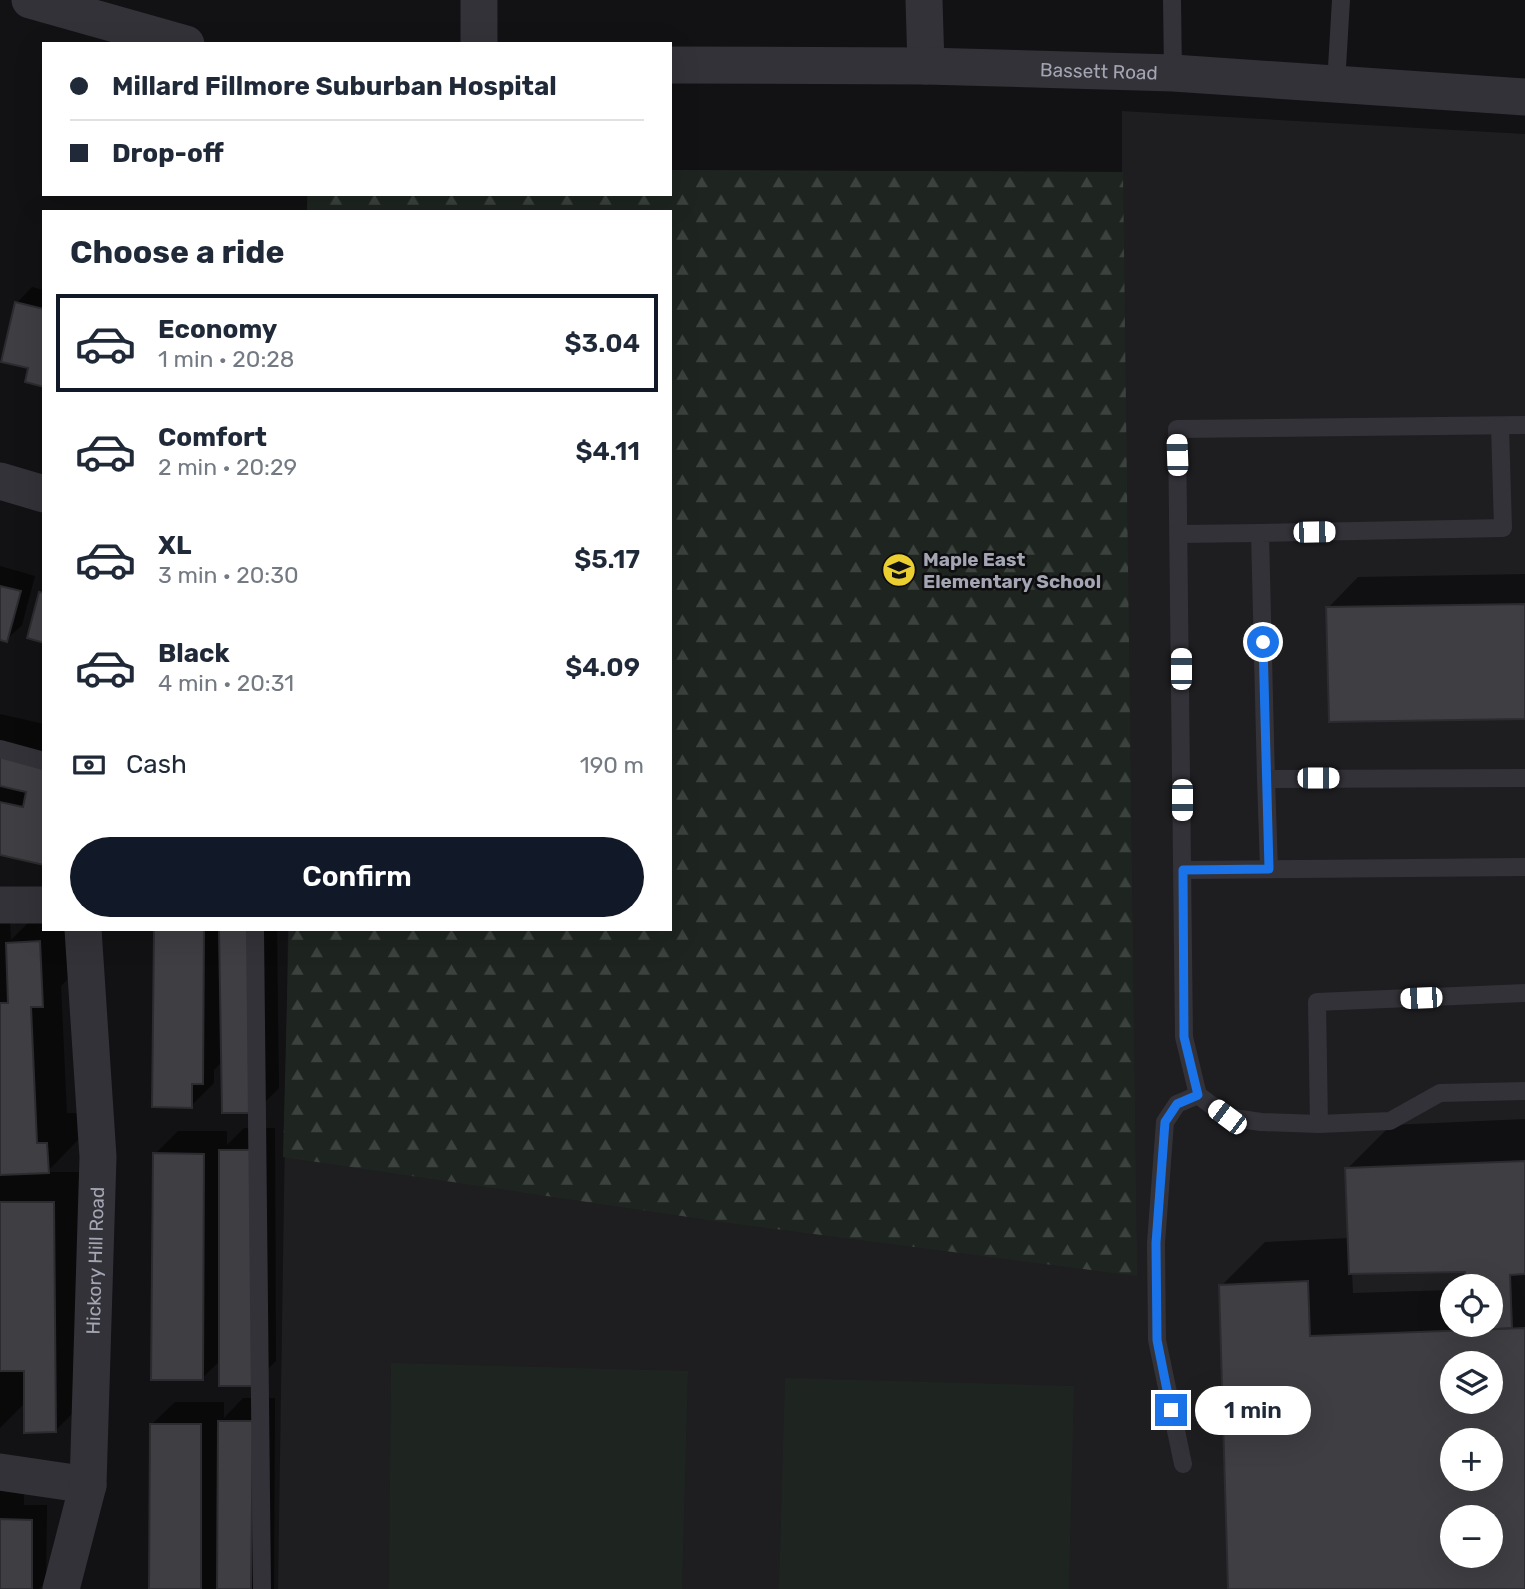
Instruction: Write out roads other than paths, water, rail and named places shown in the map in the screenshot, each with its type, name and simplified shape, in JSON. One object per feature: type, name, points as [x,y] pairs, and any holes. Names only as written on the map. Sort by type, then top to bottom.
[{"type":"street","points":[[30,0],[179,42]]},
{"type":"street","points":[[479,0],[479,42]]},
{"type":"street","points":[[924,0],[926,66]]},
{"type":"street","name":"Bassett Road","points":[[672,65],[926,66],[1173,72],[1525,97]]},
{"type":"street","points":[[0,481],[42,493]]},
{"type":"street","points":[[0,905],[42,905]]},
{"type":"street","name":"Hickory Hill Road","points":[[61,1589],[88,1485],[99,1157],[83,931]]},
{"type":"street","points":[[0,1472],[88,1485]]},
{"type":"lane","points":[[1172,0],[1173,72]]},
{"type":"lane","points":[[1336,84],[1341,0]]},
{"type":"lane","points":[[1525,425],[1177,429],[1184,1037],[1198,1095],[1227,1117],[1261,1122],[1320,1124],[1390,1121],[1440,1093],[1525,1091]]},
{"type":"lane","points":[[1179,534],[1503,528],[1500,426]]},
{"type":"lane","points":[[1260,533],[1269,869]]},
{"type":"lane","points":[[0,749],[42,760]]},
{"type":"lane","points":[[1266,779],[1525,778]]},
{"type":"lane","points":[[1183,870],[1525,867]]},
{"type":"lane","points":[[255,931],[262,1589]]},
{"type":"lane","points":[[1320,1124],[1317,1002],[1525,993]]},
{"type":"lane","points":[[1184,1464],[1157,1340],[1156,1243],[1165,1122],[1177,1104],[1198,1095]]},
{"type":"place","name":"Maple East Elementary School","points":[[899,570]]}]
